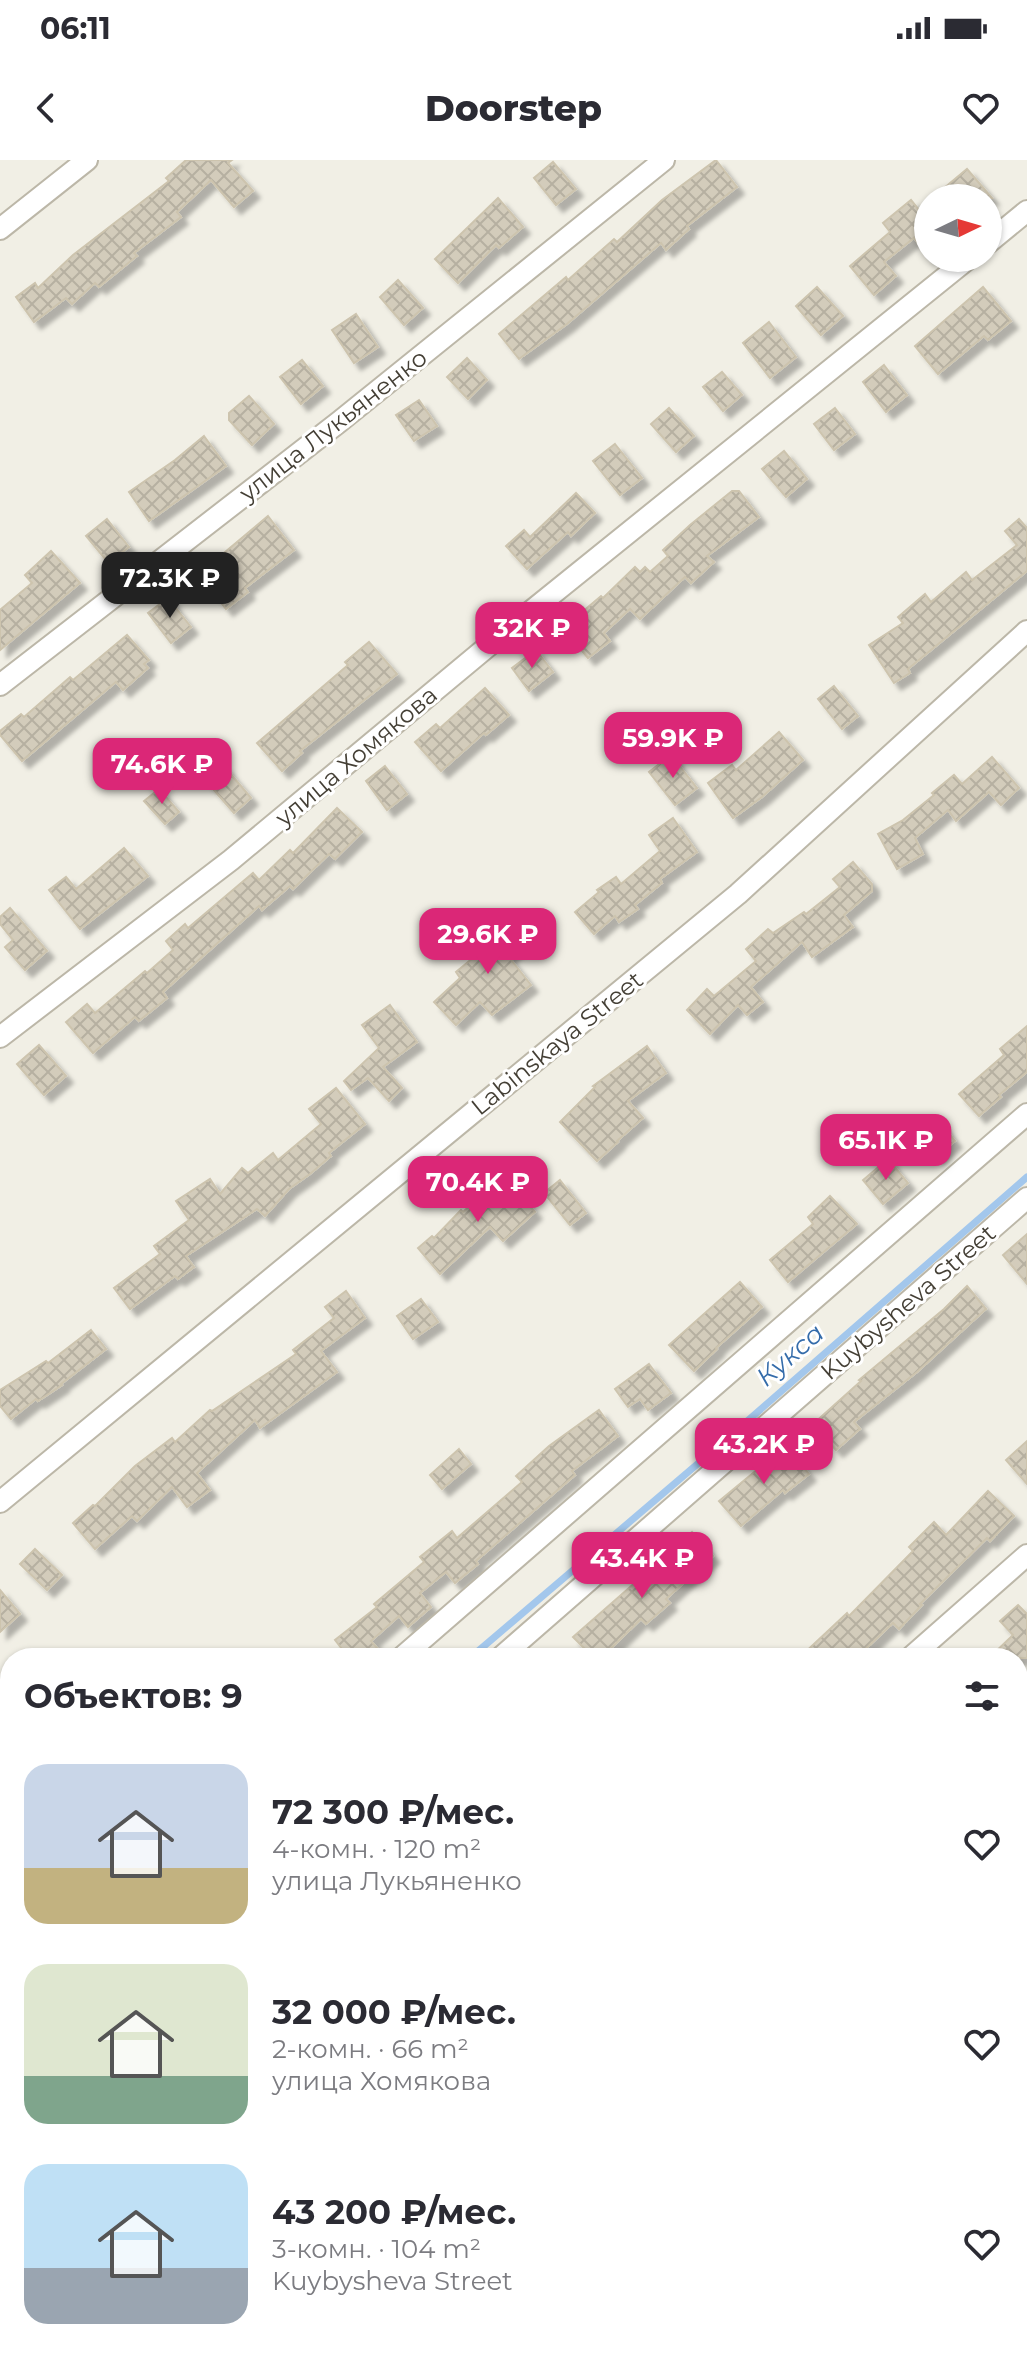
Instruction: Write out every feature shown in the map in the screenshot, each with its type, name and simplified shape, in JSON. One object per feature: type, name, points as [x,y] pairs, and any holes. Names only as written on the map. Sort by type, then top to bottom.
[{"type":"street","points":[[0,229],[87,160]]},
{"type":"street","name":"улица Лукьяненко","points":[[0,685],[339,422],[664,160]]},
{"type":"street","points":[[1002,232],[1027,211]]},
{"type":"street","name":"улица Хомякова","points":[[0,1037],[231,860],[504,633],[952,272]]},
{"type":"street","name":"Labinskaya Street","points":[[0,1502],[738,894],[1027,631]]},
{"type":"street","points":[[413,1648],[1027,1114]]},
{"type":"street","name":"Kuybysheva Street","points":[[511,1648],[1027,1198]]},
{"type":"street","points":[[921,1648],[1027,1555]]},
{"type":"building","points":[[186,160],[232,160],[228,163],[253,191],[234,207],[211,180],[177,212],[181,217],[134,253],[137,256],[99,287],[95,283],[72,304],[66,298],[34,322],[16,297],[35,283],[38,288],[73,255],[169,181],[166,178]]},
{"type":"building","points":[[716,160],[737,187],[687,226],[689,229],[666,250],[661,243],[567,324],[519,359],[499,334],[614,239],[617,242],[662,200]]},
{"type":"building","points":[[553,162],[576,189],[556,205],[534,178]]},
{"type":"building","points":[[967,169],[980,184],[949,184]]},
{"type":"building","points":[[498,198],[523,227],[499,248],[496,245],[458,283],[435,259]]},
{"type":"building","points":[[911,200],[914,204],[914,238],[884,262],[896,276],[874,295],[850,266],[890,232],[883,223]]},
{"type":"building","points":[[398,280],[423,308],[404,325],[380,297]]},
{"type":"building","points":[[817,287],[843,316],[821,335],[796,306]]},
{"type":"building","points":[[983,287],[1011,321],[988,340],[984,336],[938,374],[915,346]]},
{"type":"building","points":[[356,314],[378,347],[354,363],[332,330]]},
{"type":"building","points":[[769,322],[796,357],[770,378],[743,343]]},
{"type":"building","points":[[467,358],[487,380],[468,399],[447,377]]},
{"type":"building","points":[[302,360],[323,386],[301,404],[280,377]]},
{"type":"building","points":[[884,365],[907,395],[886,412],[863,382]]},
{"type":"building","points":[[722,372],[742,395],[723,411],[703,387]]},
{"type":"building","points":[[249,396],[274,424],[252,445],[229,420],[229,413]]},
{"type":"building","points":[[419,400],[437,426],[414,441],[396,415]]},
{"type":"building","points":[[669,408],[694,436],[676,452],[651,424]]},
{"type":"building","points":[[835,408],[855,434],[834,450],[814,424]]},
{"type":"building","points":[[204,436],[226,466],[149,521],[129,492]]},
{"type":"building","points":[[615,444],[642,478],[620,495],[593,461]]},
{"type":"building","points":[[784,451],[807,479],[786,497],[762,469]]},
{"type":"building","points":[[732,491],[739,491],[759,517],[707,556],[714,562],[691,583],[685,577],[640,619],[630,609],[604,633],[610,641],[588,658],[563,628],[601,596],[603,598],[635,567],[640,572],[645,567],[650,572],[668,556],[663,550]]},
{"type":"building","points":[[576,493],[595,513],[571,536],[568,532],[527,569],[506,546],[524,530],[530,537]]},
{"type":"building","points":[[268,516],[294,550],[245,588],[248,592],[226,609],[199,574]]},
{"type":"building","points":[[107,519],[129,547],[112,560],[106,560],[86,536]]},
{"type":"building","points":[[1019,519],[1027,528],[1027,571],[908,669],[910,673],[894,683],[869,645],[903,623],[898,617],[925,594],[931,602],[966,572],[972,580],[1017,545],[1005,531]]},
{"type":"building","points":[[51,551],[80,583],[0,650],[0,610],[32,583],[25,575]]},
{"type":"building","points":[[168,598],[191,627],[171,643],[148,613]]},
{"type":"building","points":[[127,635],[149,660],[144,664],[148,668],[123,690],[116,682],[22,761],[0,731],[21,714],[24,717],[70,677],[73,680]]},
{"type":"building","points":[[369,642],[397,674],[300,751],[302,753],[282,771],[257,743],[348,665],[345,662]]},
{"type":"building","points":[[536,650],[553,672],[529,691],[512,668]]},
{"type":"building","points":[[834,686],[858,716],[842,729],[818,699]]},
{"type":"building","points":[[485,688],[509,715],[441,771],[415,742],[436,724],[440,728]]},
{"type":"building","points":[[779,732],[803,760],[733,818],[708,783],[732,765],[736,770]]},
{"type":"building","points":[[671,755],[697,788],[675,805],[649,772]]},
{"type":"building","points":[[992,757],[1019,788],[1001,805],[989,792],[956,821],[948,810],[915,838],[923,854],[897,869],[878,834],[903,820],[954,775],[962,784]]},
{"type":"building","points":[[224,766],[251,798],[234,813],[206,781]]},
{"type":"building","points":[[385,766],[407,794],[387,810],[366,781]]},
{"type":"building","points":[[159,789],[179,812],[165,824],[144,801]]},
{"type":"building","points":[[337,808],[362,832],[335,859],[329,854],[293,889],[290,886],[262,910],[259,906],[163,992],[167,998],[139,1021],[135,1017],[93,1053],[66,1022],[87,1004],[95,1013],[145,971],[147,973],[173,950],[166,941],[185,924],[188,928],[253,873],[259,880],[290,850],[293,853]]},
{"type":"building","points":[[673,818],[697,852],[660,879],[662,883],[635,905],[638,909],[619,922],[615,916],[594,934],[575,912],[599,892],[597,890],[616,877],[621,884],[660,851],[649,835]]},
{"type":"building","points":[[124,848],[148,876],[80,929],[49,890],[66,877],[76,889]]},
{"type":"building","points":[[853,862],[872,884],[872,891],[844,915],[853,927],[812,957],[802,942],[751,987],[763,1002],[747,1015],[738,1005],[710,1034],[687,1010],[707,989],[714,996],[756,961],[746,949],[768,929],[773,933],[804,912],[806,914],[840,887],[833,879]]},
{"type":"building","points":[[10,908],[47,951],[25,970],[5,947],[13,940],[0,924],[0,917]]},
{"type":"building","points":[[513,915],[531,938],[508,956],[531,985],[492,1015],[480,1002],[456,1025],[434,1002],[460,978],[456,972],[497,938],[492,932]]},
{"type":"building","points":[[390,1005],[417,1042],[383,1067],[402,1088],[389,1101],[368,1078],[351,1090],[344,1081],[379,1048],[362,1025]]},
{"type":"building","points":[[1027,1026],[1027,1072],[979,1116],[959,1094],[1004,1055],[1000,1049]]},
{"type":"building","points":[[39,1045],[66,1076],[44,1095],[17,1064]]},
{"type":"building","points":[[647,1046],[666,1073],[628,1101],[643,1118],[597,1161],[560,1122],[593,1086]]},
{"type":"building","points":[[336,1088],[365,1124],[289,1189],[265,1216],[257,1209],[186,1256],[194,1267],[178,1279],[175,1276],[130,1309],[114,1288],[160,1254],[154,1246],[189,1220],[176,1201],[210,1179],[220,1194],[242,1168],[248,1173],[273,1153],[278,1160],[321,1124],[309,1109]]},
{"type":"building","points":[[935,1117],[955,1141],[936,1157],[916,1132]]},
{"type":"building","points":[[888,1159],[908,1183],[883,1204],[863,1180]]},
{"type":"building","points":[[502,1176],[535,1212],[503,1241],[490,1227],[440,1274],[418,1248],[432,1236],[434,1238],[461,1210],[463,1212]]},
{"type":"building","points":[[560,1180],[586,1213],[570,1225],[544,1193]]},
{"type":"building","points":[[830,1196],[857,1224],[788,1282],[770,1260],[813,1224],[808,1217]]},
{"type":"building","points":[[1027,1234],[1027,1284],[1003,1255]]},
{"type":"building","points":[[740,1282],[762,1307],[694,1371],[669,1345]]},
{"type":"building","points":[[967,1286],[986,1309],[917,1372],[854,1422],[860,1429],[836,1450],[813,1424]]},
{"type":"building","points":[[346,1291],[365,1318],[321,1351],[337,1372],[260,1428],[255,1420],[197,1473],[210,1490],[187,1507],[172,1487],[137,1521],[132,1516],[95,1549],[73,1523],[135,1466],[172,1438],[175,1442],[210,1410],[296,1354],[293,1350],[334,1318],[325,1307]]},
{"type":"building","points":[[421,1299],[438,1322],[413,1339],[397,1316]]},
{"type":"building","points":[[91,1330],[106,1349],[62,1385],[38,1401],[36,1399],[11,1419],[0,1406],[0,1390],[46,1361],[48,1363]]},
{"type":"building","points":[[649,1364],[671,1393],[648,1410],[640,1399],[628,1407],[615,1389]]},
{"type":"building","points":[[599,1410],[618,1436],[572,1471],[575,1475],[455,1583],[446,1572],[420,1593],[431,1607],[408,1627],[399,1616],[371,1641],[377,1648],[341,1648],[335,1640],[377,1607],[374,1604],[424,1562],[420,1557],[452,1531],[457,1538],[522,1482],[516,1476],[549,1446]]},
{"type":"building","points":[[1027,1441],[1027,1484],[1006,1460]]},
{"type":"building","points":[[786,1446],[809,1474],[785,1493],[783,1490],[741,1526],[719,1501]]},
{"type":"building","points":[[459,1449],[471,1464],[442,1489],[430,1475]]},
{"type":"building","points":[[988,1491],[1014,1516],[990,1541],[987,1538],[899,1629],[893,1623],[867,1648],[810,1648],[847,1613],[849,1616],[913,1551],[909,1547],[934,1522],[946,1535]]},
{"type":"building","points":[[692,1532],[713,1556],[666,1599],[670,1603],[646,1624],[641,1619],[611,1648],[584,1648],[573,1637],[645,1574],[652,1583],[679,1560],[671,1551]]},
{"type":"building","points":[[35,1549],[62,1575],[47,1590],[20,1564]]},
{"type":"building","points":[[0,1590],[20,1614],[0,1632]]},
{"type":"building","points":[[1018,1605],[1027,1614],[1027,1648],[999,1648],[1013,1635],[1000,1621]]},
{"type":"waterway","name":"Кукса","points":[[482,1648],[1027,1177]]}]
